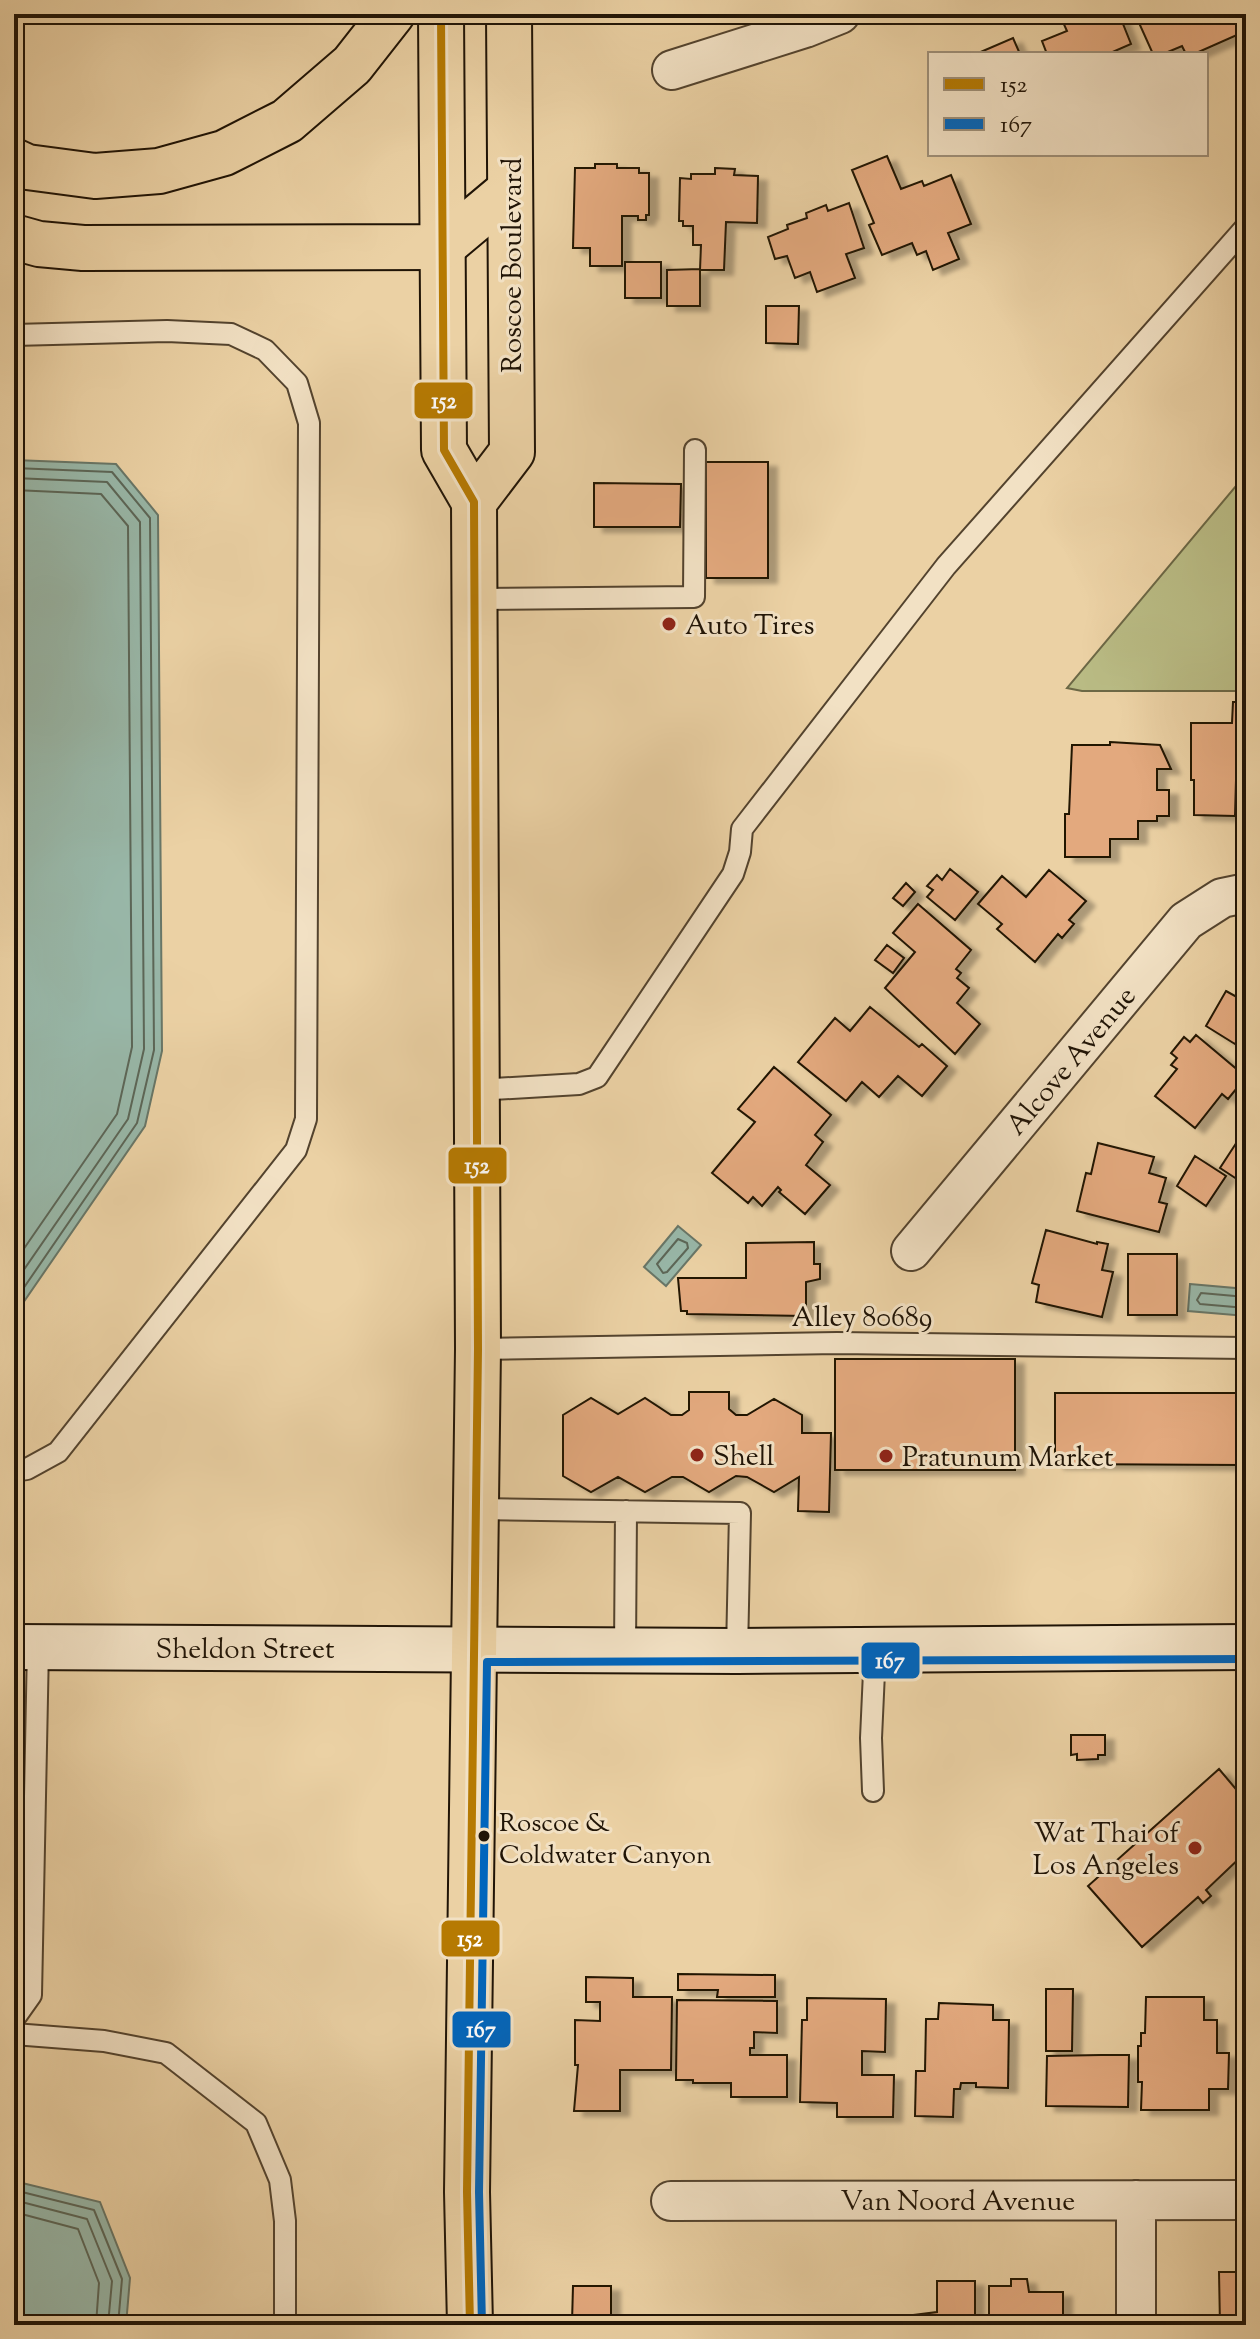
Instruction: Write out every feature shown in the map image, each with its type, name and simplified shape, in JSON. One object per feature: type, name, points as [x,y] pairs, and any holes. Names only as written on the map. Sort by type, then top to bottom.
[{"type":"main road","points":[[14,161],[27,167],[95,176],[159,171],[224,153],[287,121],[352,65],[392,14]]},
{"type":"main road","points":[[441,14],[444,450],[474,502],[478,1349],[467,2192],[470,2325]]},
{"type":"main road","name":"Roscoe Boulevard","points":[[474,502],[512,452],[509,14]]},
{"type":"main road","points":[[14,237],[39,244],[83,248],[442,247],[510,190]]},
{"type":"main road","name":"Sheldon Street","points":[[26,1647],[737,1651],[1246,1647]]},
{"type":"street","points":[[672,70],[840,14]]},
{"type":"street","name":"Alcove Avenue","points":[[911,1251],[1186,921],[1222,898],[1246,893]]},
{"type":"street","points":[[1136,2200],[1136,2325]]},
{"type":"street","name":"Van Noord Avenue","points":[[671,2201],[1246,2200]]},
{"type":"lane","points":[[477,1090],[579,1084],[597,1077],[733,874],[740,852],[742,829],[946,566],[1246,227]]},
{"type":"lane","points":[[14,335],[167,331],[231,334],[265,350],[297,383],[309,423],[306,1119],[296,1150],[58,1452],[27,1469],[14,1471]]},
{"type":"lane","points":[[475,599],[694,597],[695,450]]},
{"type":"lane","name":"Alley 80689","points":[[478,1349],[837,1343],[1246,1348]]},
{"type":"lane","points":[[477,1509],[740,1513],[737,1651]]},
{"type":"lane","points":[[625,1650],[626,1511]]},
{"type":"lane","points":[[14,2019],[31,1995],[26,1647]]},
{"type":"lane","points":[[873,1791],[875,1650]]},
{"type":"lane","points":[[14,2034],[104,2041],[166,2053],[256,2123],[280,2180],[285,2221],[285,2325]]},
{"type":"green space","points":[[1246,474],[1246,691],[1082,691],[1067,688]]},
{"type":"water","points":[[14,460],[116,464],[158,515],[162,1051],[145,1126],[14,1316]]},
{"type":"water","points":[[678,1226],[701,1245],[666,1286],[644,1267]]},
{"type":"water","points":[[1190,1284],[1246,1289],[1246,1316],[1188,1311]]},
{"type":"water","points":[[14,2181],[100,2202],[130,2278],[126,2325],[14,2325]]},
{"type":"building","points":[[1068,14],[1119,14],[1131,44],[1113,52],[1046,52],[1042,41],[1067,31],[1062,20],[1069,18]]},
{"type":"building","points":[[1135,14],[1239,14],[1246,31],[1199,52],[1185,52],[1182,46],[1168,52],[1152,52]]},
{"type":"building","points":[[1013,38],[1019,52],[981,52]]},
{"type":"building","points":[[887,156],[901,189],[922,181],[924,186],[951,175],[971,224],[948,233],[959,259],[933,270],[926,251],[917,255],[912,243],[882,255],[869,225],[874,223],[852,170]]},
{"type":"building","points":[[595,164],[617,164],[617,168],[639,168],[639,173],[649,173],[649,215],[646,215],[646,220],[638,220],[638,216],[622,216],[622,266],[590,266],[590,248],[573,248],[575,168],[595,168]]},
{"type":"building","points":[[715,168],[735,169],[734,175],[758,176],[757,223],[726,222],[724,270],[700,270],[701,245],[693,245],[693,226],[683,226],[683,221],[679,221],[680,178],[691,179],[691,174],[715,174]]},
{"type":"building","points":[[849,203],[864,248],[846,254],[855,278],[817,292],[810,272],[795,278],[787,256],[775,259],[768,237],[788,229],[787,225],[807,218],[806,213],[826,205],[828,211]]},
{"type":"building","points":[[625,262],[661,262],[661,298],[625,298]]},
{"type":"building","points":[[700,269],[700,306],[667,306],[667,270]]},
{"type":"building","points":[[766,306],[799,306],[798,344],[766,343]]},
{"type":"building","points":[[706,462],[768,462],[768,578],[706,578]]},
{"type":"building","points":[[594,483],[681,484],[680,527],[594,527]]},
{"type":"building","points":[[1233,702],[1246,702],[1246,781],[1236,780],[1235,816],[1194,815],[1191,723],[1232,723]]},
{"type":"building","points":[[1110,742],[1160,745],[1171,769],[1157,769],[1157,790],[1169,790],[1169,816],[1157,816],[1157,821],[1138,821],[1138,839],[1110,839],[1110,857],[1065,857],[1065,814],[1069,814],[1072,745],[1110,745]]},
{"type":"building","points":[[950,869],[978,892],[955,920],[927,897],[933,890],[927,886],[937,875],[942,880]]},
{"type":"building","points":[[1049,870],[1086,901],[1069,920],[1074,924],[1062,938],[1058,934],[1035,962],[997,929],[1002,924],[978,904],[1002,876],[1026,897]]},
{"type":"building","points":[[906,883],[915,892],[903,906],[893,898]]},
{"type":"building","points":[[918,904],[971,950],[956,969],[961,973],[957,978],[969,988],[957,1003],[980,1024],[955,1054],[885,988],[915,952],[893,933]]},
{"type":"building","points":[[887,945],[904,958],[893,973],[875,960]]},
{"type":"building","points":[[1226,991],[1246,1002],[1246,1045],[1238,1040],[1235,1044],[1206,1026]]},
{"type":"building","points":[[870,1007],[947,1066],[922,1096],[898,1076],[879,1097],[862,1082],[846,1101],[798,1062],[835,1018],[850,1031]]},
{"type":"building","points":[[1196,1035],[1246,1077],[1228,1099],[1222,1094],[1195,1128],[1155,1096],[1177,1069],[1171,1065],[1177,1058],[1171,1053],[1184,1037],[1190,1042]]},
{"type":"building","points":[[774,1067],[831,1115],[815,1135],[823,1142],[806,1165],[830,1185],[805,1214],[779,1192],[778,1187],[762,1206],[753,1197],[748,1203],[712,1173],[755,1122],[738,1109]]},
{"type":"building","points":[[1246,1128],[1246,1185],[1220,1168]]},
{"type":"building","points":[[1098,1143],[1154,1157],[1149,1173],[1166,1178],[1159,1202],[1167,1204],[1159,1232],[1077,1211],[1086,1173],[1091,1174]]},
{"type":"building","points":[[1195,1156],[1226,1176],[1206,1206],[1177,1186]]},
{"type":"building","points":[[1046,1230],[1097,1244],[1108,1244],[1102,1270],[1113,1272],[1102,1317],[1036,1302],[1039,1285],[1032,1283]]},
{"type":"building","points":[[814,1242],[814,1264],[820,1264],[820,1279],[806,1282],[806,1316],[687,1314],[687,1311],[681,1311],[678,1278],[746,1278],[746,1243]]},
{"type":"building","points":[[1128,1254],[1177,1254],[1177,1315],[1128,1315]]},
{"type":"building","points":[[835,1359],[1015,1359],[1015,1470],[835,1470]]},
{"type":"building","name":"Shell","points":[[689,1392],[729,1392],[729,1409],[736,1415],[747,1415],[774,1399],[802,1415],[802,1433],[831,1433],[829,1512],[798,1511],[799,1477],[774,1492],[747,1477],[736,1476],[709,1492],[683,1477],[672,1477],[645,1492],[618,1477],[591,1492],[563,1476],[563,1415],[591,1398],[618,1414],[645,1398],[671,1415],[682,1415],[689,1410]]},
{"type":"building","points":[[1055,1393],[1244,1393],[1243,1465],[1055,1464]]},
{"type":"building","points":[[1071,1735],[1105,1735],[1105,1755],[1098,1755],[1098,1759],[1077,1760],[1077,1754],[1071,1755]]},
{"type":"building","points":[[1219,1769],[1246,1801],[1246,1852],[1206,1890],[1211,1896],[1203,1903],[1198,1897],[1142,1947],[1088,1886]]},
{"type":"building","points":[[678,1974],[775,1975],[775,1997],[717,1997],[718,1990],[678,1990]]},
{"type":"building","points":[[586,1977],[633,1978],[633,1997],[672,1997],[671,2070],[620,2070],[620,2111],[574,2111],[578,2065],[575,2065],[575,2020],[600,2021],[600,2002],[586,2002]]},
{"type":"building","points":[[1046,1989],[1073,1989],[1072,2051],[1046,2051]]},
{"type":"building","points":[[1146,1997],[1204,1997],[1204,2020],[1217,2020],[1217,2053],[1229,2053],[1228,2089],[1209,2089],[1209,2110],[1141,2110],[1138,2046],[1141,2046],[1141,2033],[1145,2033]]},
{"type":"building","points":[[807,1998],[886,1999],[885,2052],[862,2051],[862,2075],[894,2075],[893,2117],[837,2117],[837,2103],[800,2102],[802,2020],[807,2020]]},
{"type":"building","points":[[677,2000],[777,2001],[777,2033],[754,2032],[754,2048],[750,2048],[750,2055],[787,2055],[787,2097],[731,2097],[731,2083],[676,2080]]},
{"type":"building","points":[[939,2003],[993,2005],[993,2020],[1009,2020],[1008,2088],[961,2083],[960,2089],[954,2089],[953,2117],[915,2116],[916,2071],[925,2071],[926,2019],[938,2019]]},
{"type":"building","points":[[1129,2055],[1128,2107],[1046,2106],[1047,2056]]},
{"type":"building","points":[[1219,2272],[1246,2272],[1246,2325],[1220,2325]]},
{"type":"building","points":[[1011,2279],[1027,2279],[1029,2292],[1063,2292],[1063,2325],[989,2325],[989,2286],[1011,2286]]},
{"type":"building","points":[[937,2281],[975,2281],[975,2315],[971,2315],[971,2325],[908,2325],[908,2318],[914,2318],[914,2315],[937,2312]]},
{"type":"building","points":[[573,2286],[611,2286],[611,2317],[639,2318],[639,2325],[572,2323]]},
{"type":"transit line","name":"152","points":[[441,14],[444,450],[474,502],[478,1349],[467,2192],[470,2325]]},
{"type":"transit line","name":"167","points":[[482,2325],[479,2192],[487,1662],[1246,1659]]},
{"type":"place","name":"Auto Tires","points":[[669,624]]},
{"type":"place","name":"Shell","points":[[697,1455]]},
{"type":"place","name":"Pratunum Market","points":[[886,1456]]},
{"type":"place","name":"Roscoe & Coldwater Canyon","points":[[484,1836]]},
{"type":"place","name":"Wat Thai of Los Angeles","points":[[1195,1848]]}]
